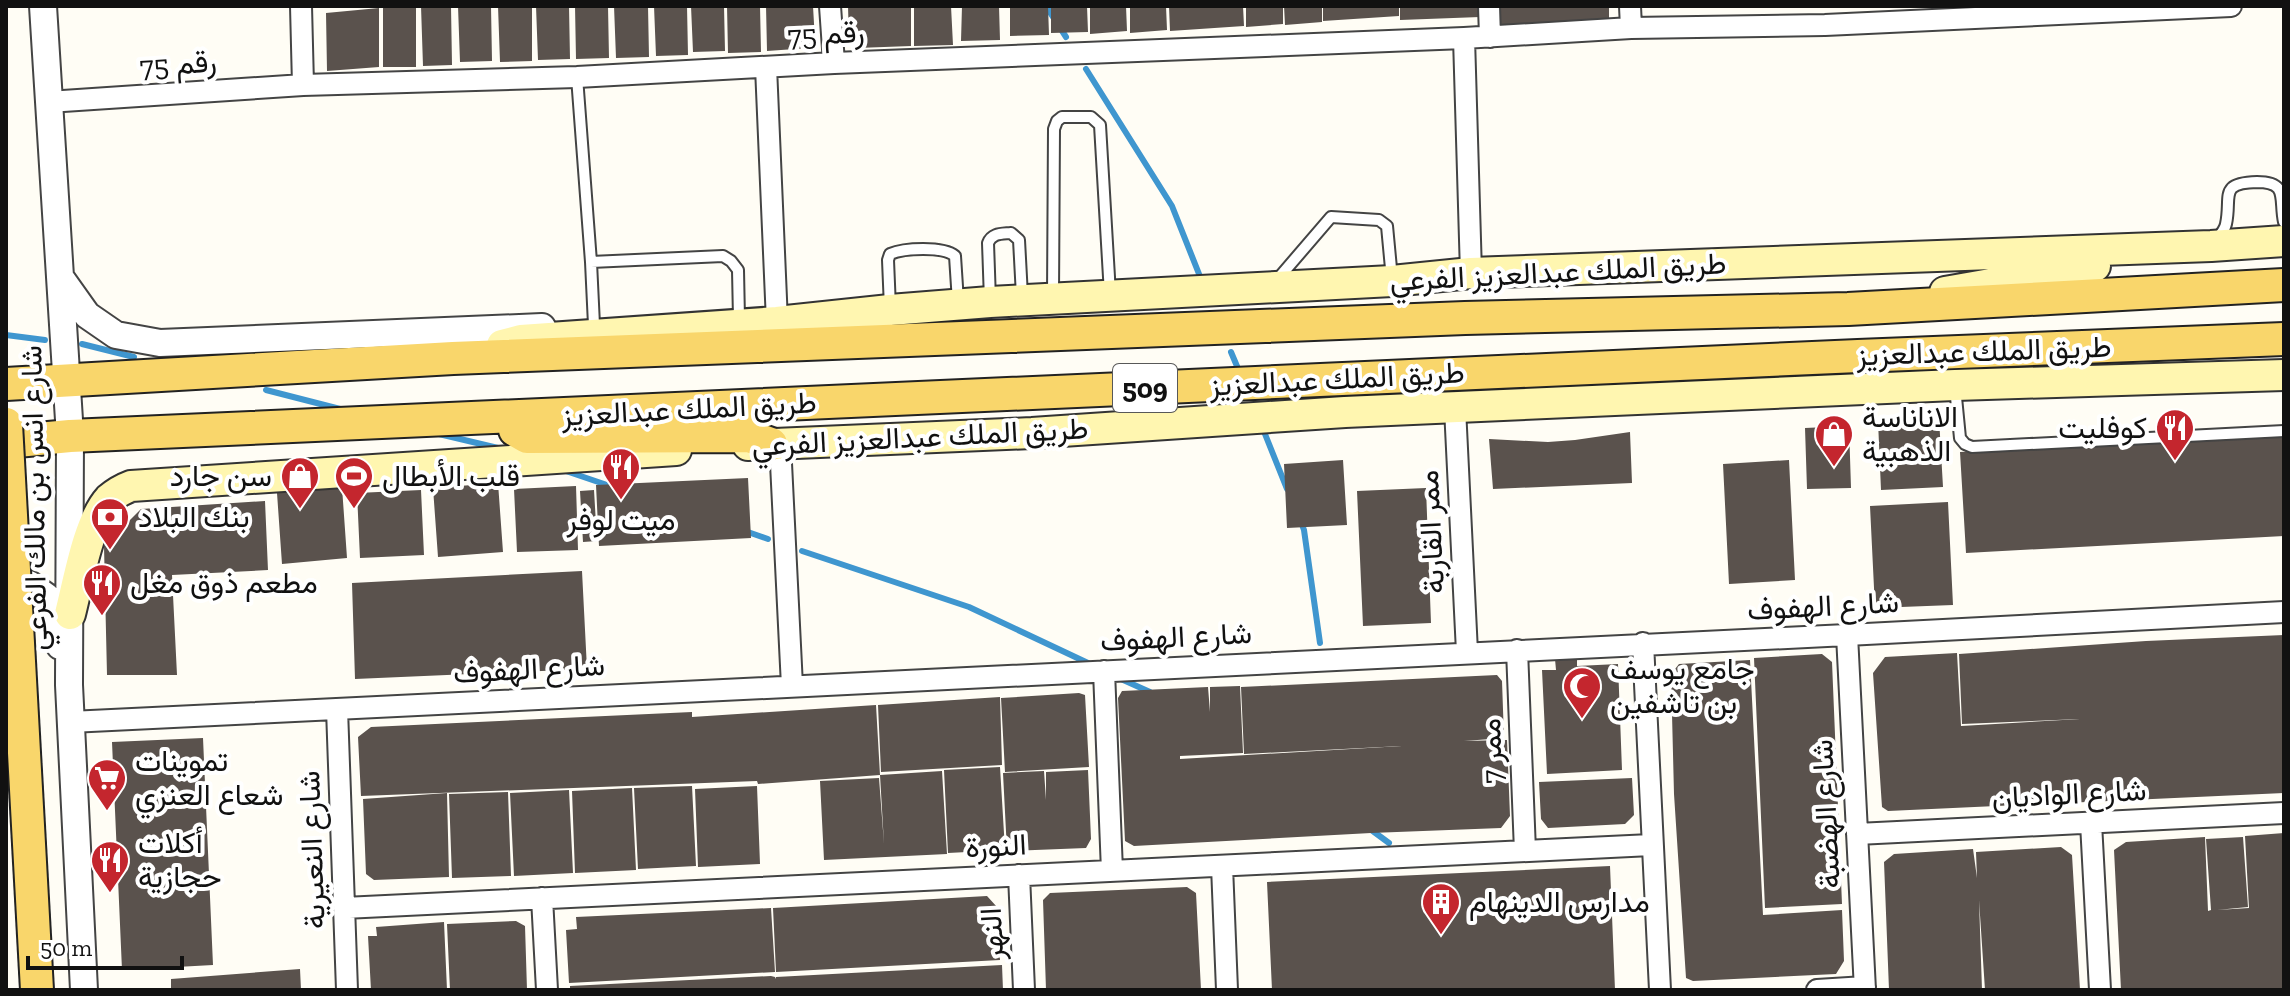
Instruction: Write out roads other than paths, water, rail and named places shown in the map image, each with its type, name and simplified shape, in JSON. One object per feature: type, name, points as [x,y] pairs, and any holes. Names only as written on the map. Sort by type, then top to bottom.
[{"type":"main road","name":"طريق الملك عبدالعزيز الفرعي","points":[[453,358],[521,340],[777,322],[990,302],[1392,281],[1471,273],[2284,241]]},
{"type":"main road","points":[[1848,309],[2211,246]]},
{"type":"main road","name":"طريق الملك عبدالعزيز","points":[[6,384],[453,358],[1465,318],[1848,309],[2284,285]]},
{"type":"main road","name":"طريق الملك عبدالعزيز","points":[[6,442],[70,436],[2284,339]]},
{"type":"main road","points":[[1858,356],[1956,369],[2145,369],[2210,378]]},
{"type":"main road","name":"طريق الملك عبدالعزيز الفرعي","points":[[70,614],[96,519],[110,498],[131,486],[775,443],[1032,433],[1345,412],[1955,385],[2284,375]]},
{"type":"main road","points":[[495,417],[527,437],[749,436],[775,443]]},
{"type":"main road","points":[[6,424],[37,990]]},
{"type":"street","name":"شارع انس بن مالك الفرعي","points":[[43,6],[70,436],[70,722],[89,987]]},
{"type":"street","points":[[301,6],[303,85]]},
{"type":"street","points":[[830,6],[834,63]]},
{"type":"street","points":[[1489,6],[1490,37]]},
{"type":"street","points":[[1630,6],[1631,28]]},
{"type":"street","name":"رقم 75","points":[[48,102],[303,85],[577,77],[834,63],[1490,37],[1825,16],[2231,6]]},
{"type":"street","points":[[1464,38],[1471,273]]},
{"type":"street","points":[[60,276],[87,315],[116,335],[160,343],[739,319],[777,322],[766,67]]},
{"type":"street","name":"ممر القاربة","points":[[1455,408],[1467,652]]},
{"type":"street","points":[[775,443],[792,686]]},
{"type":"street","points":[[6,575],[29,584],[47,597],[69,685]]},
{"type":"street","name":"شارع الهفوف","points":[[70,722],[2284,612]]},
{"type":"street","name":"شارع الهضبة","points":[[1847,635],[1865,988]]},
{"type":"street","points":[[1643,643],[1660,990]]},
{"type":"street","name":"ممر 7","points":[[1517,650],[1525,851]]},
{"type":"street","points":[[1104,671],[1112,871]]},
{"type":"street","name":"شارع النعيرية","points":[[337,709],[347,990]]},
{"type":"street","name":"شارع الواديان","points":[[1857,834],[2284,813]]},
{"type":"street","points":[[2091,823],[2100,990]]},
{"type":"street","name":"النورة","points":[[344,908],[1651,845]]},
{"type":"street","points":[[1222,866],[1227,990]]},
{"type":"street","name":"النهر","points":[[1019,875],[1024,990]]},
{"type":"street","points":[[542,898],[547,990]]},
{"type":"street","points":[[1817,990],[1865,988]]},
{"type":"lane","points":[[577,77],[594,325]]},
{"type":"lane","points":[[1053,298],[1054,129],[1062,117],[1091,117],[1100,125],[1110,295]]},
{"type":"lane","points":[[2211,246],[2226,226],[2228,193],[2241,182],[2270,182],[2277,187],[2281,192],[2284,222]]},
{"type":"lane","points":[[1271,287],[1331,217],[1379,220],[1387,226],[1392,281]]},
{"type":"lane","points":[[990,302],[988,243],[990,237],[1011,233],[1019,240],[1022,301]]},
{"type":"lane","points":[[890,310],[888,260],[890,254],[898,251],[943,250],[955,256],[958,305]]},
{"type":"lane","points":[[591,262],[723,256],[738,270],[739,319]]},
{"type":"lane","points":[[1955,385],[1960,438],[1972,447],[2284,431]]},
{"type":"waterway","points":[[1046,6],[1066,37]]},
{"type":"waterway","points":[[1086,69],[1172,206],[1201,279]]},
{"type":"waterway","points":[[6,335],[45,340]]},
{"type":"waterway","points":[[82,344],[134,357]]},
{"type":"waterway","points":[[1231,352],[1239,371]]},
{"type":"waterway","points":[[266,390],[344,410]]},
{"type":"waterway","points":[[1263,429],[1287,489]]},
{"type":"waterway","points":[[439,434],[498,448]]},
{"type":"waterway","points":[[563,470],[610,486]]},
{"type":"waterway","points":[[1301,522],[1320,643]]},
{"type":"waterway","points":[[745,531],[768,539]]},
{"type":"waterway","points":[[802,551],[969,607],[1088,663]]},
{"type":"waterway","points":[[1121,679],[1150,692]]},
{"type":"waterway","points":[[1370,829],[1389,843]]},
{"type":"place","name":"كوفليت","points":[[2175,462]]},
{"type":"place","name":"الاناناسة الذهبية","points":[[1834,468]]},
{"type":"place","name":"ميت لوفر","points":[[621,501]]},
{"type":"place","name":"سن جارد","points":[[300,510]]},
{"type":"place","name":"قلب الأبطال","points":[[354,510]]},
{"type":"place","name":"بنك البلاد","points":[[110,551]]},
{"type":"place","name":"مطعم ذوق مغل","points":[[102,617]]},
{"type":"place","name":"جامع يوسف بن تاشفين","points":[[1582,720]]},
{"type":"place","name":"تموينات شعاع العنزي","points":[[107,812]]},
{"type":"place","name":"أكلات حجازية","points":[[110,894]]},
{"type":"place","name":"مدارس الدينهام","points":[[1441,936]]}]
